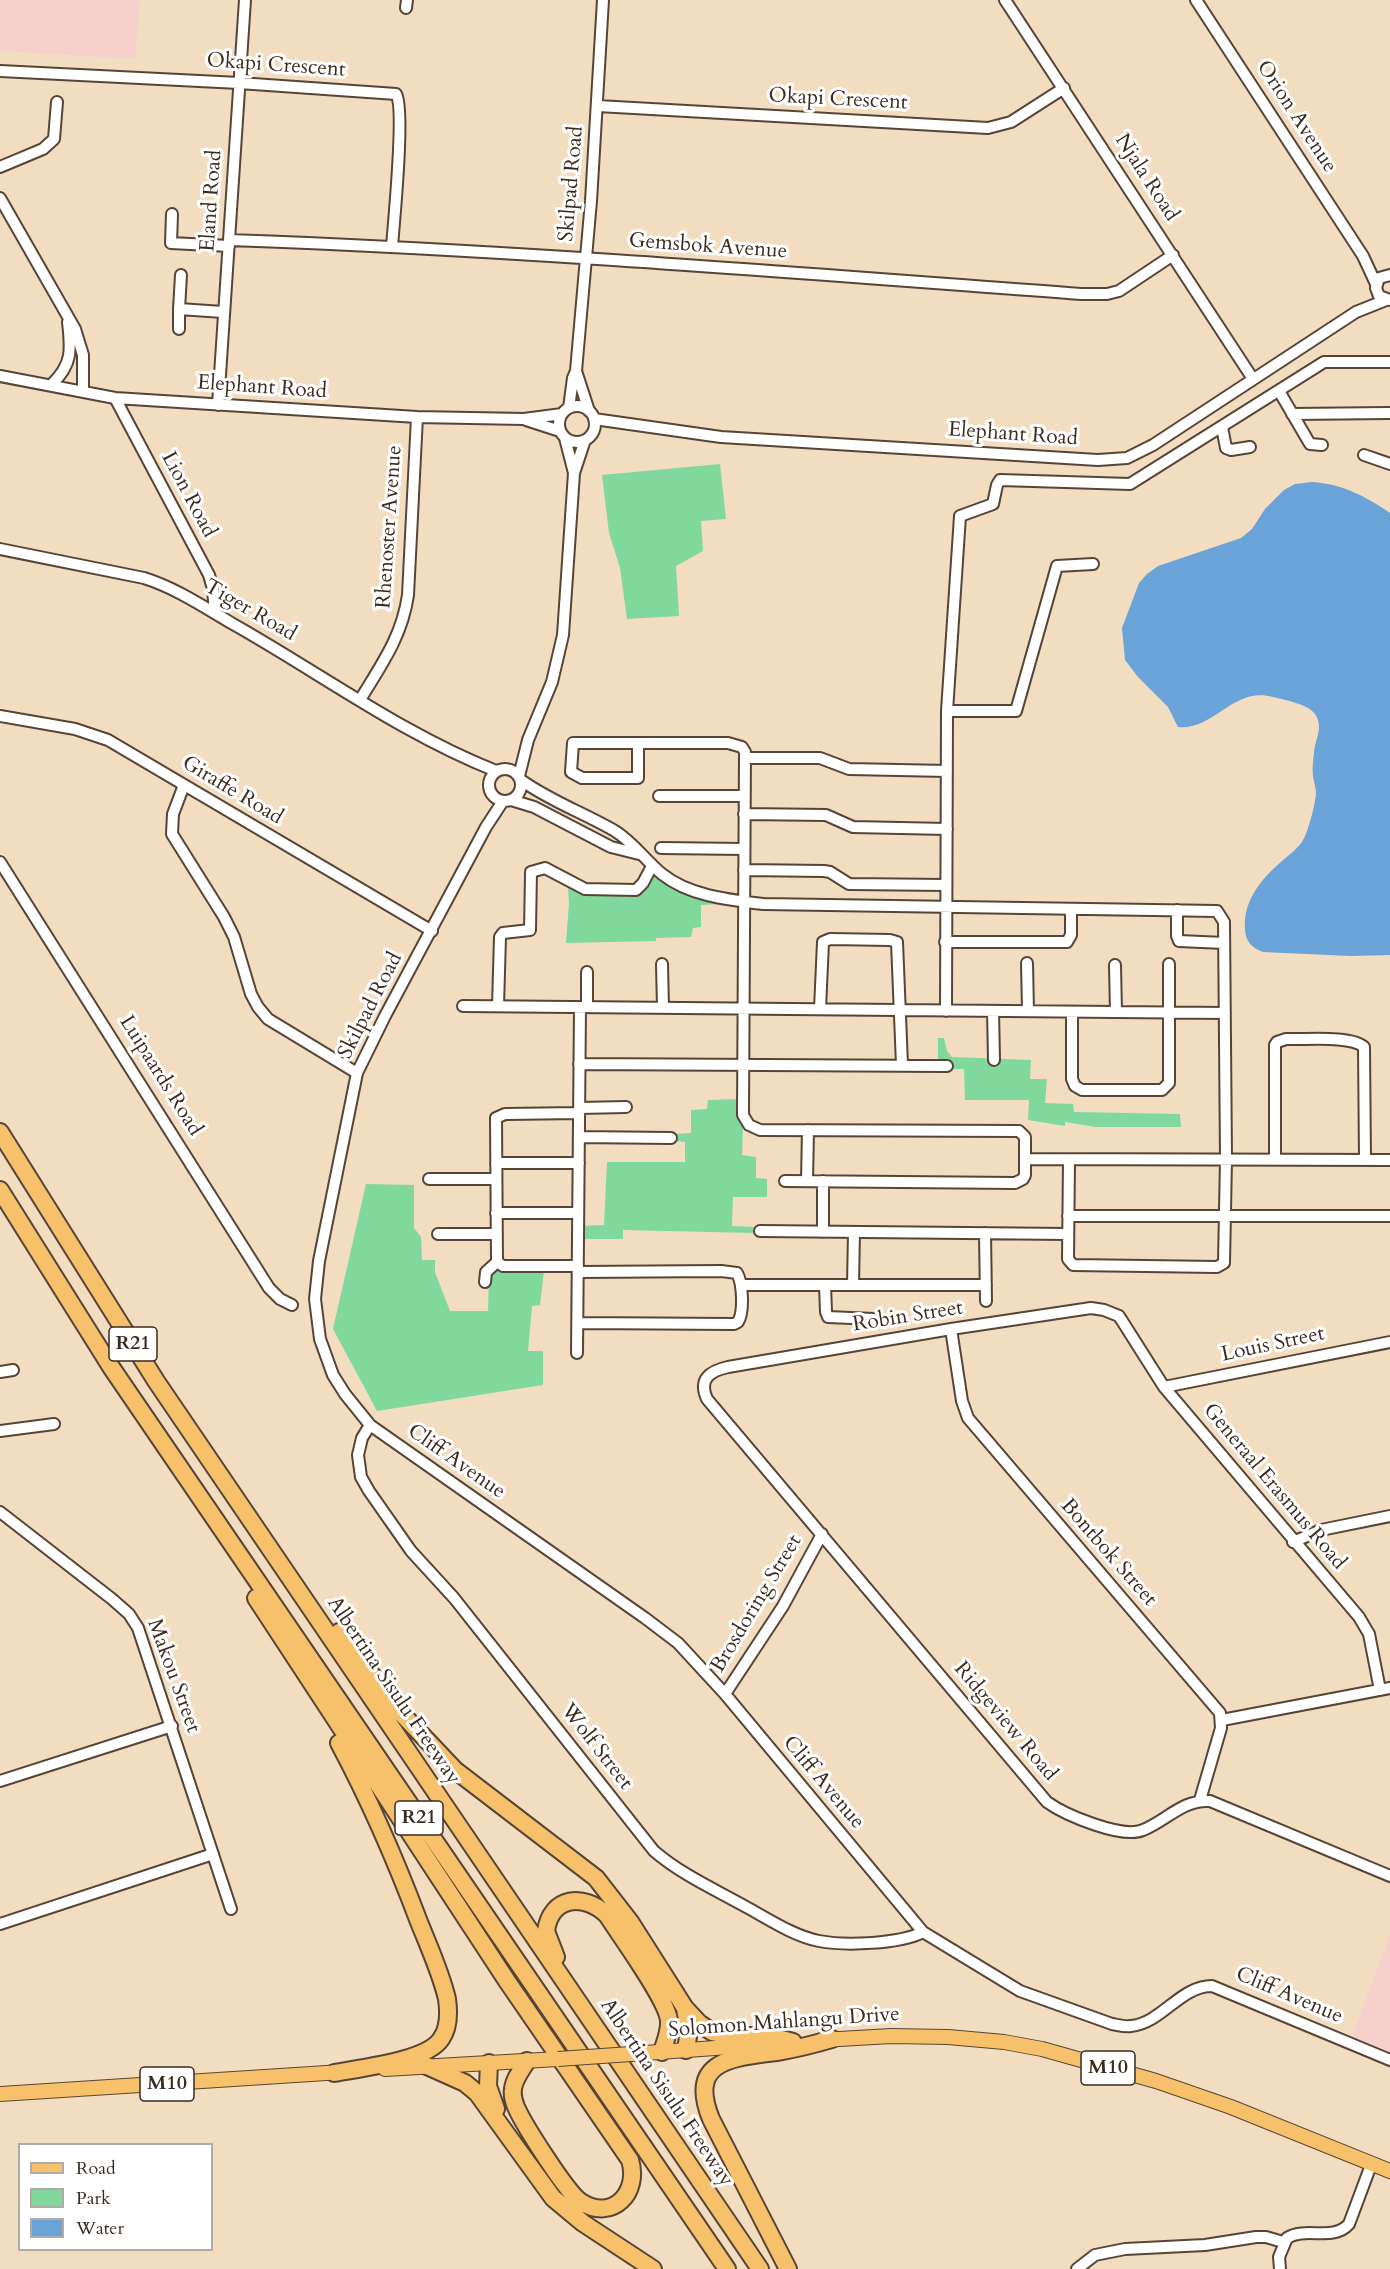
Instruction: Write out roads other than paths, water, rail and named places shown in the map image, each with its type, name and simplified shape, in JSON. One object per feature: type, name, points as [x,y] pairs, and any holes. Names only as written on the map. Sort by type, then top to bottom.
[{"type":"highway","name":"Albertina Sisulu Freeway","points":[[0,1132],[156,1381],[760,2269]]},
{"type":"highway","name":"R21","points":[[0,1190],[111,1367],[728,2269]]},
{"type":"highway","points":[[111,1367],[130,1407],[507,1981],[630,2160],[634,2175],[633,2184],[625,2197],[613,2205],[604,2208],[588,2205],[573,2194],[520,2114],[513,2097],[513,2089],[527,2061]]},
{"type":"highway","points":[[272,1551],[285,1563],[401,1713],[455,1770],[596,1878],[631,1923],[685,2008],[699,2023],[712,2032],[730,2036],[770,2036],[793,2042]]},
{"type":"highway","points":[[245,1582],[261,1613],[338,1740],[357,1777],[390,1847],[414,1906],[447,2001],[447,2025],[437,2045],[427,2051],[407,2057],[334,2073]]},
{"type":"highway","points":[[658,2052],[669,2028],[667,2013],[607,1915],[592,1904],[584,1902],[568,1902],[560,1905],[549,1916],[546,1931],[549,1945],[558,1961],[766,2269]]},
{"type":"highway","points":[[685,2008],[689,2030],[686,2050]]},
{"type":"highway","points":[[788,2269],[715,2127],[705,2104],[703,2087],[711,2071],[732,2059],[832,2040]]},
{"type":"highway","points":[[489,2063],[490,2093],[514,2144]]},
{"type":"highway","points":[[428,2066],[465,2083],[477,2092],[545,2189],[565,2209],[653,2269]]},
{"type":"main road","name":"Solomon Mahlangu Drive","points":[[0,2094],[891,2036],[948,2037],[1004,2042],[1042,2049],[1156,2081],[1220,2103],[1390,2173]]},
{"type":"street","name":"Eland Road","points":[[218,405],[244,0]]},
{"type":"street","name":"Skilpad Road","points":[[566,411],[576,371],[598,106],[603,0]]},
{"type":"street","name":"Njala Road","points":[[1005,0],[1254,379]]},
{"type":"street","name":"Orion Avenue","points":[[1196,0],[1363,256],[1379,296],[1389,300]]},
{"type":"street","name":"Okapi Crescent","points":[[0,71],[239,83],[398,95],[399,129],[392,246]]},
{"type":"street","name":"Okapi Crescent","points":[[598,106],[988,128],[1011,122],[1064,88]]},
{"type":"street","points":[[0,167],[43,149],[54,139],[57,102]]},
{"type":"street","points":[[0,198],[75,329],[82,349],[83,390]]},
{"type":"street","name":"Gemsbok Avenue","points":[[172,214],[171,243],[392,246],[1094,294],[1119,291],[1173,255]]},
{"type":"street","name":"Orion Avenue","points":[[1363,256],[1388,275]]},
{"type":"street","points":[[178,329],[181,275]]},
{"type":"street","name":"Elephant Road","points":[[1356,312],[1376,286],[1379,278],[1388,275]]},
{"type":"street","name":"Elephant Road","points":[[591,415],[626,424],[721,437],[1098,460],[1127,458],[1153,445],[1356,312],[1389,300]]},
{"type":"street","points":[[179,309],[223,312]]},
{"type":"street","points":[[52,384],[63,374],[70,355],[67,316]]},
{"type":"street","points":[[946,1011],[947,711],[959,519],[962,514],[993,504],[1000,480],[1130,484],[1324,362],[1390,362]]},
{"type":"street","name":"Skilpad Road","points":[[576,371],[591,415]]},
{"type":"street","name":"Elephant Road","points":[[0,376],[52,384],[115,398],[218,405],[417,417],[524,419],[566,411]]},
{"type":"street","points":[[1279,392],[1310,444],[1322,446]]},
{"type":"street","name":"Lion Road","points":[[115,398],[209,575],[213,589],[214,614]]},
{"type":"street","points":[[507,800],[521,790],[520,778],[528,740],[552,682],[563,635],[574,473],[589,436],[591,415],[579,407],[566,411],[559,426],[574,473]]},
{"type":"street","points":[[1292,414],[1390,413]]},
{"type":"street","name":"Rhenoster Avenue","points":[[360,700],[398,636],[405,617],[417,417]]},
{"type":"street","name":"Elephant Road","points":[[524,419],[563,435]]},
{"type":"street","name":"Elephant Road","points":[[589,436],[626,424]]},
{"type":"street","points":[[1222,427],[1226,448],[1231,450],[1250,447]]},
{"type":"street","points":[[563,435],[575,442],[589,436]]},
{"type":"street","points":[[1364,455],[1390,464]]},
{"type":"street","name":"Tiger Road","points":[[0,549],[144,578],[166,585],[460,757],[496,771]]},
{"type":"street","points":[[947,711],[1016,711],[1057,566],[1093,564]]},
{"type":"street","name":"Giraffe Road","points":[[0,716],[96,734],[432,931]]},
{"type":"street","points":[[528,740],[507,768],[496,771],[489,782],[492,794],[534,807],[611,847],[640,855]]},
{"type":"street","points":[[638,743],[638,778],[582,778],[571,772],[573,742],[728,743],[742,747],[745,758],[743,1115],[749,1125],[760,1130],[1020,1131],[1025,1137],[1023,1179],[1015,1183],[785,1181]]},
{"type":"street","name":"Tiger Road","points":[[460,757],[489,782]]},
{"type":"street","points":[[745,758],[820,758],[849,769],[947,771]]},
{"type":"street","points":[[507,768],[542,795],[615,831],[665,876],[685,887],[743,902],[1217,911],[1224,922],[1226,1159],[1226,1259],[1224,1263],[1217,1267],[1073,1265],[1068,1259],[1069,1160]]},
{"type":"street","points":[[184,785],[173,814],[172,834],[230,928],[251,994],[258,1007],[268,1019],[357,1073]]},
{"type":"street","name":"Skilpad Road","points":[[486,827],[492,794]]},
{"type":"street","points":[[659,796],[744,796]]},
{"type":"street","name":"Skilpad Road","points":[[316,1323],[316,1280],[357,1073],[486,827],[507,800]]},
{"type":"street","points":[[744,814],[826,814],[853,827],[946,829]]},
{"type":"street","points":[[661,848],[744,849]]},
{"type":"street","name":"Luipaards Road","points":[[0,862],[269,1288],[280,1299],[292,1305]]},
{"type":"street","points":[[498,1006],[500,937],[507,932],[530,930],[531,872],[545,868],[585,889],[636,890],[643,883],[652,866]]},
{"type":"street","points":[[744,870],[824,871],[830,872],[849,884],[946,885]]},
{"type":"street","points":[[945,942],[1067,942],[1071,935],[1071,910]]},
{"type":"street","points":[[1177,910],[1179,941],[1224,943]]},
{"type":"street","points":[[820,1009],[822,942],[830,939],[897,942],[902,1065]]},
{"type":"street","points":[[1027,963],[1028,1011]]},
{"type":"street","points":[[662,964],[663,1008]]},
{"type":"street","points":[[1072,1012],[1072,1078],[1075,1086],[1082,1090],[1162,1090],[1168,1086],[1169,964]]},
{"type":"street","points":[[1115,965],[1116,1012]]},
{"type":"street","points":[[577,1353],[579,1064],[587,972]]},
{"type":"street","points":[[463,1006],[1225,1013]]},
{"type":"street","points":[[993,1011],[994,1060]]},
{"type":"street","points":[[1275,1159],[1275,1045],[1277,1042],[1286,1040],[1347,1040],[1357,1042],[1364,1047],[1365,1160]]},
{"type":"street","points":[[579,1064],[946,1066]]},
{"type":"street","points":[[485,1282],[486,1272],[497,1262],[498,1116],[505,1113],[626,1107]]},
{"type":"street","points":[[807,1181],[808,1130]]},
{"type":"street","points":[[579,1137],[671,1138]]},
{"type":"street","points":[[1025,1159],[1390,1160]]},
{"type":"street","points":[[496,1163],[579,1163]]},
{"type":"street","points":[[429,1179],[496,1179]]},
{"type":"street","points":[[823,1181],[823,1232]]},
{"type":"street","points":[[496,1213],[578,1213]]},
{"type":"street","points":[[1068,1216],[1390,1216]]},
{"type":"street","points":[[760,1231],[1068,1234]]},
{"type":"street","points":[[853,1285],[854,1232]]},
{"type":"street","points":[[985,1233],[986,1301]]},
{"type":"street","points":[[438,1234],[496,1234]]},
{"type":"street","points":[[497,1262],[503,1266],[732,1272],[737,1273],[741,1285],[741,1315],[738,1322],[734,1324],[578,1323]]},
{"type":"street","points":[[741,1285],[986,1285]]},
{"type":"street","points":[[825,1285],[828,1317],[874,1318]]},
{"type":"street","name":"Robin Street","points":[[705,1378],[715,1370],[728,1367],[1091,1308],[1119,1316]]},
{"type":"street","name":"Generaal Erasmus Road","points":[[1119,1316],[1164,1387],[1293,1542],[1359,1617],[1368,1634],[1385,1689]]},
{"type":"street","name":"Cliff Avenue","points":[[316,1323],[333,1375],[370,1425],[665,1632],[689,1654],[923,1932],[1020,1991],[1112,2024],[1137,2025],[1154,2017],[1189,1992],[1204,1986],[1212,1986],[1390,2060]]},
{"type":"street","name":"Bontbok Street","points":[[951,1329],[962,1401],[968,1418],[1216,1708],[1222,1720]]},
{"type":"street","name":"Louis Street","points":[[1164,1387],[1390,1342]]},
{"type":"street","points":[[0,1372],[13,1370]]},
{"type":"street","name":"Ridgeview Road","points":[[705,1378],[704,1387],[707,1399],[1047,1802],[1062,1811],[1118,1831],[1137,1833],[1200,1800]]},
{"type":"street","points":[[0,1431],[54,1424]]},
{"type":"street","name":"Wolf Street","points":[[370,1425],[362,1437],[358,1455],[361,1477],[369,1491],[411,1551],[454,1598],[654,1851],[669,1864],[750,1909],[819,1941],[903,1940],[923,1932]]},
{"type":"street","name":"Makou Street","points":[[0,1512],[112,1599],[134,1620],[143,1639],[231,1908]]},
{"type":"street","points":[[1293,1542],[1321,1530],[1390,1516]]},
{"type":"street","name":"Brosdoring Street","points":[[724,1694],[783,1606],[822,1534]]},
{"type":"street","points":[[1385,1689],[1222,1720],[1200,1800],[1210,1801],[1390,1876]]},
{"type":"street","points":[[0,1781],[172,1726]]},
{"type":"street","points":[[0,1924],[213,1854]]},
{"type":"street","points":[[1280,2269],[1279,2257],[1283,2242],[1298,2233],[1333,2233],[1346,2228],[1371,2164]]},
{"type":"street","points":[[1077,2269],[1095,2255],[1125,2249],[1205,2245],[1266,2237],[1283,2242]]},
{"type":"water","points":[[1312,482],[1334,485],[1353,492],[1390,513],[1390,955],[1351,956],[1263,952],[1252,946],[1246,937],[1245,919],[1255,891],[1267,875],[1300,845],[1309,826],[1316,794],[1313,768],[1319,724],[1315,714],[1296,703],[1259,695],[1235,703],[1202,722],[1178,727],[1168,707],[1138,677],[1125,660],[1122,628],[1139,583],[1147,574],[1158,566],[1241,538],[1252,529],[1265,509],[1284,490],[1295,484]]}]
